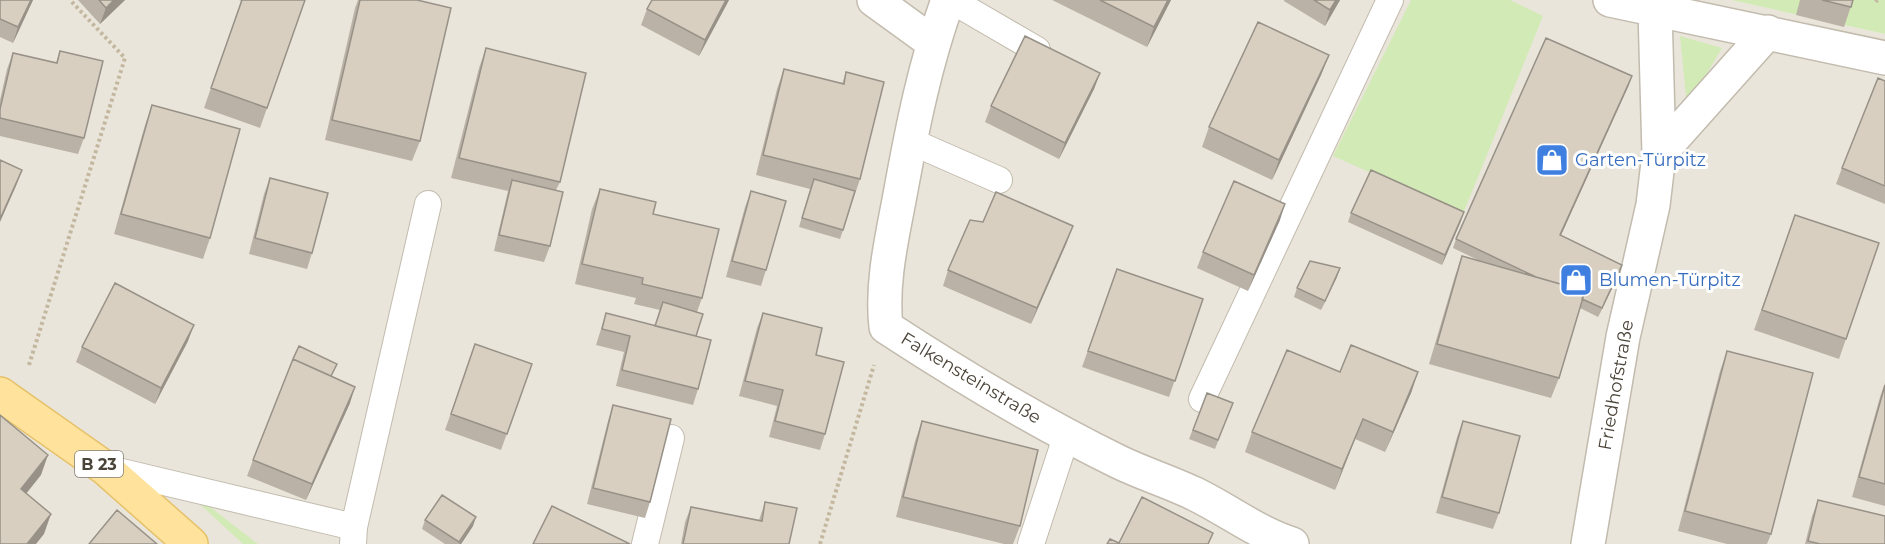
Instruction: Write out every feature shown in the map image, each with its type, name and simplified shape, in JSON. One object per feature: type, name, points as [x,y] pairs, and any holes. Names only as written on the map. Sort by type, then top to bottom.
[{"type":"main road","name":"B 23","points":[[8,399],[105,468],[190,544]]},
{"type":"street","points":[[874,0],[932,42]]},
{"type":"street","name":"Falkensteinstraße","points":[[950,0],[932,42],[910,141],[887,264],[886,327],[938,361],[1067,434],[1120,462],[1196,494],[1276,539],[1292,544]]},
{"type":"street","points":[[1610,0],[1885,58]]},
{"type":"street","name":"Friedhofstraße","points":[[1588,544],[1623,337],[1653,206],[1659,154],[1655,11]]},
{"type":"street","points":[[1659,154],[1768,32]]},
{"type":"lane","points":[[950,0],[1037,50]]},
{"type":"lane","points":[[1202,399],[1390,0]]},
{"type":"lane","points":[[910,141],[999,180]]},
{"type":"lane","points":[[105,468],[354,536],[428,204]]},
{"type":"lane","points":[[1031,544],[1067,434]]},
{"type":"lane","points":[[645,544],[671,438]]},
{"type":"path","points":[[8,399],[125,58],[70,0]]},
{"type":"path","points":[[820,544],[886,327]]},
{"type":"shaded area","points":[[0,0],[1731,0],[1885,34],[1885,544],[0,544]]},
{"type":"green space","points":[[1411,0],[1510,0],[1543,16],[1463,214],[1333,156]]},
{"type":"green space","points":[[1731,0],[1885,0],[1885,34]]},
{"type":"green space","points":[[1680,36],[1722,48],[1687,107]]},
{"type":"green space","points":[[192,497],[201,500],[258,544],[243,544]]},
{"type":"building","points":[[0,0],[31,0],[18,27],[0,19]]},
{"type":"building","points":[[99,0],[114,0],[106,8]]},
{"type":"building","points":[[242,0],[305,0],[267,108],[211,88]]},
{"type":"building","points":[[360,0],[417,0],[451,8],[420,141],[332,120]]},
{"type":"building","points":[[652,0],[726,0],[705,40],[647,9]]},
{"type":"building","points":[[1100,0],[1168,0],[1154,27]]},
{"type":"building","points":[[1314,0],[1336,0],[1330,10]]},
{"type":"building","points":[[1822,0],[1853,0],[1851,7]]},
{"type":"building","points":[[1258,22],[1329,55],[1279,160],[1209,127]]},
{"type":"building","points":[[1025,36],[1100,73],[1065,143],[991,106]]},
{"type":"building","points":[[1546,38],[1632,76],[1560,235],[1622,265],[1602,308],[1582,299],[1585,291],[1536,277],[1456,239]]},
{"type":"building","points":[[486,48],[586,73],[560,182],[459,158]]},
{"type":"building","points":[[60,51],[103,61],[84,138],[0,118],[13,53],[57,63]]},
{"type":"building","points":[[784,69],[844,84],[846,72],[884,82],[860,179],[763,155]]},
{"type":"building","points":[[1878,78],[1885,81],[1885,186],[1842,168]]},
{"type":"building","points":[[152,105],[240,129],[210,238],[121,214]]},
{"type":"building","points":[[0,160],[22,170],[0,219]]},
{"type":"building","points":[[1371,170],[1464,212],[1445,255],[1351,213]]},
{"type":"building","points":[[270,178],[328,193],[312,253],[255,238]]},
{"type":"building","points":[[814,179],[855,191],[843,230],[802,218]]},
{"type":"building","points":[[512,180],[563,192],[550,246],[499,235]]},
{"type":"building","points":[[1234,181],[1285,204],[1254,275],[1203,252]]},
{"type":"building","points":[[600,189],[656,202],[653,214],[719,229],[702,298],[642,284],[643,278],[582,264]]},
{"type":"building","points":[[751,191],[786,201],[766,270],[732,261]]},
{"type":"building","points":[[996,192],[1073,226],[1037,308],[948,270],[970,220],[983,222]]},
{"type":"building","points":[[1795,215],[1879,243],[1846,339],[1762,310]]},
{"type":"building","points":[[1462,256],[1585,291],[1559,378],[1437,344]]},
{"type":"building","points":[[1310,261],[1340,268],[1325,301],[1297,288]]},
{"type":"building","points":[[1117,269],[1203,299],[1175,381],[1088,351]]},
{"type":"building","points":[[115,283],[194,325],[161,388],[82,347]]},
{"type":"building","points":[[663,302],[703,314],[696,336],[655,326]]},
{"type":"building","points":[[606,313],[711,340],[698,389],[622,370],[630,336],[602,329]]},
{"type":"building","points":[[763,313],[822,328],[816,355],[844,362],[825,434],[775,421],[783,390],[745,381]]},
{"type":"building","points":[[475,344],[532,364],[507,434],[451,414]]},
{"type":"building","points":[[1351,345],[1418,372],[1393,432],[1363,419],[1342,469],[1252,432],[1287,350],[1340,372]]},
{"type":"building","points":[[299,346],[337,364],[331,376],[293,359]]},
{"type":"building","points":[[1727,351],[1813,373],[1771,534],[1685,511]]},
{"type":"building","points":[[293,359],[355,387],[312,484],[253,460]]},
{"type":"building","points":[[1885,385],[1885,484],[1859,477]]},
{"type":"building","points":[[1207,393],[1233,403],[1218,440],[1193,430]]},
{"type":"building","points":[[613,405],[671,419],[650,502],[593,488]]},
{"type":"building","points":[[0,415],[48,455],[21,489],[51,514],[27,544],[0,544]]},
{"type":"building","points":[[922,421],[1038,450],[1020,526],[903,497]]},
{"type":"building","points":[[1463,421],[1520,436],[1499,513],[1442,497]]},
{"type":"building","points":[[442,495],[476,517],[459,542],[425,520]]},
{"type":"building","points":[[1142,497],[1213,533],[1208,544],[1107,544],[1110,539],[1119,543]]},
{"type":"building","points":[[1818,500],[1885,516],[1885,544],[1820,544],[1808,541]]},
{"type":"building","points":[[765,502],[797,508],[789,544],[683,544],[691,507],[762,521]]},
{"type":"building","points":[[552,506],[630,544],[533,544]]},
{"type":"building","points":[[117,510],[157,544],[89,544]]},
{"type":"place","name":"Garten-Türpitz","points":[[1552,160]]},
{"type":"place","name":"Blumen-Türpitz","points":[[1576,280]]}]
